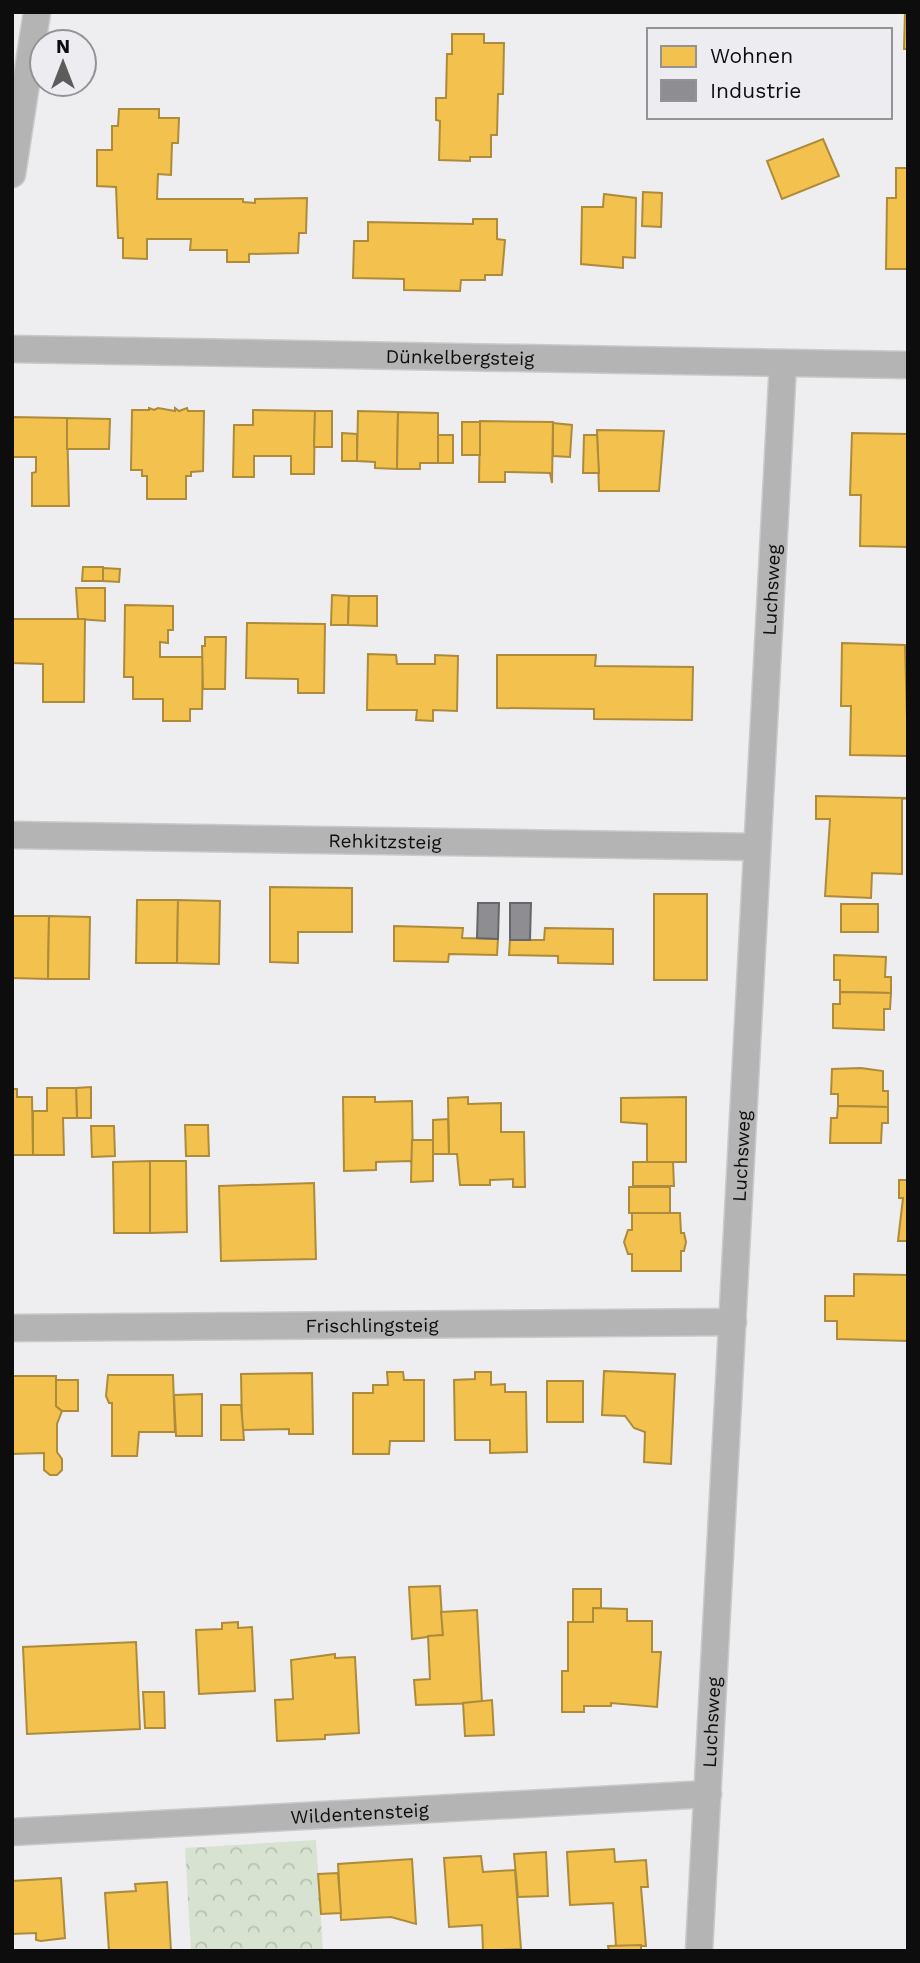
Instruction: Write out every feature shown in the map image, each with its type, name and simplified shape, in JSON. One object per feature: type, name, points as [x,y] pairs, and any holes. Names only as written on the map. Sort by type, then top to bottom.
[{"type":"street","points":[[12,174],[37,12]]},
{"type":"street","name":"Dünkelbergsteig","points":[[12,349],[908,365]]},
{"type":"street","name":"Luchsweg","points":[[699,1951],[783,363]]},
{"type":"street","name":"Rehkitzsteig","points":[[12,835],[757,847]]},
{"type":"street","name":"Frischlingsteig","points":[[12,1328],[733,1322]]},
{"type":"street","name":"Wildentensteig","points":[[12,1832],[708,1794]]},
{"type":"green space","points":[[316,1840],[323,1951],[191,1951],[185,1848]]},
{"type":"building: Wohnen","points":[[905,12],[908,12],[908,49],[904,49]]},
{"type":"building: Wohnen","points":[[452,34],[484,34],[484,43],[504,43],[503,94],[498,94],[497,135],[491,135],[491,157],[470,157],[470,161],[439,160],[440,121],[436,120],[436,98],[446,98],[447,54],[452,54]]},
{"type":"building: Wohnen","points":[[119,109],[159,109],[159,118],[179,118],[178,143],[172,143],[171,175],[158,174],[157,199],[243,199],[243,202],[255,203],[255,199],[307,198],[306,233],[299,233],[298,253],[249,254],[249,262],[227,262],[227,250],[190,250],[191,239],[147,239],[147,259],[123,258],[123,238],[118,238],[116,187],[97,186],[97,150],[112,150],[112,126],[118,126]]},
{"type":"building: Wohnen","points":[[823,139],[839,176],[782,199],[767,161]]},
{"type":"building: Wohnen","points":[[896,168],[908,168],[908,269],[886,269],[887,198],[896,198]]},
{"type":"building: Wohnen","points":[[643,192],[662,193],[661,227],[642,226]]},
{"type":"building: Wohnen","points":[[604,194],[636,198],[635,258],[623,257],[623,268],[581,264],[582,207],[603,207]]},
{"type":"building: Wohnen","points":[[473,219],[497,219],[497,239],[505,240],[502,275],[485,275],[485,280],[461,280],[460,291],[404,290],[404,279],[353,278],[354,241],[368,241],[368,222],[473,224]]},
{"type":"building: Wohnen","points":[[149,408],[204,411],[203,471],[191,472],[191,476],[186,476],[186,499],[147,499],[147,476],[142,476],[142,470],[131,470],[132,410]]},
{"type":"building: Wohnen","points":[[253,410],[315,411],[314,474],[291,474],[291,456],[254,456],[254,477],[233,477],[234,425],[253,425]]},
{"type":"building: Wohnen","points":[[315,411],[332,411],[332,447],[314,447]]},
{"type":"building: Wohnen","points":[[358,411],[398,412],[397,469],[375,468],[375,462],[357,461]]},
{"type":"building: Wohnen","points":[[398,412],[438,413],[438,463],[420,463],[420,469],[397,469]]},
{"type":"building: Wohnen","points":[[12,417],[67,418],[69,506],[32,506],[32,473],[36,472],[36,457],[12,457]]},
{"type":"building: Wohnen","points":[[67,418],[110,419],[109,449],[67,449]]},
{"type":"building: Wohnen","points":[[480,421],[553,422],[552,483],[550,473],[505,472],[505,482],[479,482]]},
{"type":"building: Wohnen","points":[[462,422],[480,422],[480,455],[462,455]]},
{"type":"building: Wohnen","points":[[553,423],[572,425],[570,457],[553,456]]},
{"type":"building: Wohnen","points":[[597,430],[664,431],[659,491],[599,491]]},
{"type":"building: Wohnen","points":[[342,433],[357,434],[357,461],[342,461]]},
{"type":"building: Wohnen","points":[[852,433],[908,434],[908,547],[860,546],[861,495],[850,495]]},
{"type":"building: Wohnen","points":[[438,435],[453,435],[453,463],[438,463]]},
{"type":"building: Wohnen","points":[[584,435],[597,435],[599,473],[583,473]]},
{"type":"building: Wohnen","points":[[83,567],[103,567],[103,581],[82,581]]},
{"type":"building: Wohnen","points":[[103,568],[120,569],[119,582],[103,581]]},
{"type":"building: Wohnen","points":[[76,588],[105,588],[105,621],[78,619]]},
{"type":"building: Wohnen","points":[[332,595],[349,596],[348,625],[331,625]]},
{"type":"building: Wohnen","points":[[349,596],[377,596],[377,626],[348,625]]},
{"type":"building: Wohnen","points":[[125,605],[173,606],[173,630],[168,630],[168,643],[160,642],[160,657],[203,657],[202,709],[190,709],[190,721],[163,721],[163,699],[133,699],[133,677],[124,677]]},
{"type":"building: Wohnen","points":[[12,619],[85,619],[84,702],[43,702],[43,664],[12,663]]},
{"type":"building: Wohnen","points":[[247,623],[325,624],[324,693],[298,693],[298,679],[246,678]]},
{"type":"building: Wohnen","points":[[205,637],[226,637],[225,689],[203,689],[202,646],[205,646]]},
{"type":"building: Wohnen","points":[[842,643],[905,645],[908,756],[850,755],[851,706],[841,706]]},
{"type":"building: Wohnen","points":[[368,654],[396,655],[397,664],[435,664],[435,655],[458,656],[457,711],[433,710],[433,721],[416,720],[417,710],[367,710]]},
{"type":"building: Wohnen","points":[[497,655],[596,655],[595,666],[693,667],[692,720],[594,719],[594,709],[497,708]]},
{"type":"building: Wohnen","points":[[816,796],[908,798],[902,799],[902,874],[872,873],[871,898],[825,896],[830,819],[816,819]]},
{"type":"building: Wohnen","points":[[270,887],[352,888],[352,932],[298,932],[298,963],[270,962]]},
{"type":"building: Wohnen","points":[[654,894],[707,894],[707,980],[654,980]]},
{"type":"building: Wohnen","points":[[137,900],[178,900],[177,963],[136,963]]},
{"type":"building: Wohnen","points":[[178,900],[220,901],[219,964],[177,963]]},
{"type":"building: Wohnen","points":[[841,904],[878,904],[878,932],[841,932]]},
{"type":"building: Wohnen","points":[[12,916],[49,916],[48,979],[12,978]]},
{"type":"building: Wohnen","points":[[49,916],[90,917],[89,979],[48,979]]},
{"type":"building: Wohnen","points":[[394,926],[463,928],[462,938],[498,939],[497,955],[449,954],[448,962],[394,961]]},
{"type":"building: Wohnen","points":[[545,928],[613,929],[613,964],[558,963],[558,956],[509,955],[510,940],[544,940]]},
{"type":"building: Wohnen","points":[[834,955],[886,957],[885,977],[891,977],[891,993],[840,992],[840,980],[834,980]]},
{"type":"building: Wohnen","points":[[840,992],[891,993],[890,1009],[884,1009],[884,1030],[833,1028],[833,1004],[840,1004]]},
{"type":"building: Wohnen","points":[[861,1068],[883,1071],[883,1091],[888,1091],[888,1107],[838,1106],[838,1094],[831,1094],[832,1069]]},
{"type":"building: Wohnen","points":[[91,1087],[91,1118],[77,1118],[76,1088]]},
{"type":"building: Wohnen","points":[[47,1088],[76,1088],[77,1118],[63,1118],[64,1155],[33,1155],[33,1111],[47,1111]]},
{"type":"building: Wohnen","points":[[12,1089],[17,1089],[17,1097],[32,1097],[33,1155],[12,1155]]},
{"type":"building: Wohnen","points":[[343,1097],[375,1097],[375,1102],[412,1101],[413,1170],[411,1161],[376,1162],[376,1170],[344,1171]]},
{"type":"building: Wohnen","points":[[468,1097],[468,1104],[501,1103],[501,1132],[524,1132],[525,1187],[513,1187],[513,1179],[490,1180],[490,1185],[460,1185],[457,1154],[449,1154],[448,1098]]},
{"type":"building: Wohnen","points":[[686,1097],[686,1162],[647,1162],[647,1124],[621,1122],[621,1098]]},
{"type":"building: Wohnen","points":[[838,1106],[888,1107],[888,1123],[882,1123],[881,1143],[830,1143],[831,1118],[837,1118]]},
{"type":"building: Wohnen","points":[[448,1119],[449,1154],[433,1154],[433,1120]]},
{"type":"building: Wohnen","points":[[185,1125],[208,1125],[209,1156],[186,1156]]},
{"type":"building: Wohnen","points":[[91,1126],[114,1126],[115,1156],[92,1157]]},
{"type":"building: Wohnen","points":[[412,1140],[433,1140],[433,1181],[411,1182]]},
{"type":"building: Wohnen","points":[[150,1161],[150,1233],[114,1233],[113,1162]]},
{"type":"building: Wohnen","points":[[150,1161],[186,1161],[187,1232],[150,1233]]},
{"type":"building: Wohnen","points":[[633,1162],[673,1162],[674,1186],[633,1186]]},
{"type":"building: Wohnen","points":[[899,1180],[908,1180],[908,1241],[898,1241],[903,1198],[899,1198]]},
{"type":"building: Wohnen","points":[[314,1183],[316,1259],[221,1261],[219,1186]]},
{"type":"building: Wohnen","points":[[629,1187],[670,1187],[670,1213],[629,1213]]},
{"type":"building: Wohnen","points":[[632,1213],[680,1213],[681,1233],[684,1233],[686,1242],[684,1251],[681,1251],[681,1271],[632,1271],[632,1254],[628,1254],[624,1242],[628,1230],[632,1230]]},
{"type":"building: Wohnen","points":[[854,1274],[908,1275],[908,1341],[837,1339],[837,1321],[825,1321],[825,1296],[854,1296]]},
{"type":"building: Wohnen","points":[[604,1371],[675,1374],[671,1464],[644,1462],[645,1432],[634,1428],[625,1416],[602,1415]]},
{"type":"building: Wohnen","points":[[387,1372],[403,1372],[404,1380],[424,1380],[424,1441],[390,1441],[389,1454],[353,1454],[353,1393],[373,1393],[373,1385],[388,1385]]},
{"type":"building: Wohnen","points":[[475,1372],[491,1372],[491,1385],[505,1384],[505,1392],[526,1392],[527,1452],[490,1453],[490,1440],[455,1440],[454,1380],[475,1379]]},
{"type":"building: Wohnen","points":[[312,1373],[313,1434],[289,1434],[289,1429],[242,1430],[241,1374]]},
{"type":"building: Wohnen","points":[[108,1375],[173,1375],[175,1432],[139,1432],[137,1456],[112,1456],[112,1403],[109,1403],[106,1396]]},
{"type":"building: Wohnen","points":[[12,1376],[56,1376],[56,1406],[62,1411],[57,1424],[57,1452],[62,1459],[62,1470],[57,1475],[50,1475],[44,1470],[44,1453],[12,1454]]},
{"type":"building: Wohnen","points":[[56,1380],[78,1380],[78,1411],[62,1411],[56,1406]]},
{"type":"building: Wohnen","points":[[547,1381],[583,1381],[583,1422],[547,1422]]},
{"type":"building: Wohnen","points":[[202,1394],[202,1436],[176,1436],[174,1395]]},
{"type":"building: Wohnen","points":[[221,1405],[241,1405],[244,1440],[221,1440]]},
{"type":"building: Wohnen","points":[[440,1586],[443,1635],[412,1639],[409,1587]]},
{"type":"building: Wohnen","points":[[573,1589],[601,1589],[601,1608],[593,1608],[593,1622],[573,1622]]},
{"type":"building: Wohnen","points":[[593,1608],[627,1609],[627,1621],[652,1621],[652,1652],[661,1652],[657,1707],[611,1703],[611,1706],[584,1706],[584,1712],[562,1712],[562,1671],[568,1671],[568,1622],[593,1622]]},
{"type":"building: Wohnen","points":[[477,1610],[482,1703],[416,1705],[414,1680],[430,1679],[428,1636],[443,1635],[441,1612]]},
{"type":"building: Wohnen","points":[[238,1622],[238,1628],[252,1627],[255,1691],[199,1694],[196,1630],[222,1629],[222,1623]]},
{"type":"building: Wohnen","points":[[136,1642],[140,1729],[27,1734],[23,1647]]},
{"type":"building: Wohnen","points":[[335,1654],[335,1658],[355,1657],[359,1733],[325,1735],[325,1739],[277,1741],[275,1700],[293,1699],[291,1660]]},
{"type":"building: Wohnen","points":[[143,1692],[164,1692],[165,1728],[145,1728]]},
{"type":"building: Wohnen","points":[[492,1700],[494,1735],[465,1736],[463,1703]]},
{"type":"building: Wohnen","points":[[614,1849],[615,1862],[646,1860],[648,1887],[641,1887],[646,1946],[616,1946],[613,1903],[570,1905],[567,1852]]},
{"type":"building: Wohnen","points":[[546,1852],[548,1896],[518,1897],[514,1854]]},
{"type":"building: Wohnen","points":[[481,1856],[483,1872],[515,1870],[521,1949],[483,1951],[482,1925],[449,1927],[444,1858]]},
{"type":"building: Wohnen","points":[[412,1859],[416,1924],[391,1917],[341,1920],[338,1864]]},
{"type":"building: Wohnen","points":[[338,1873],[341,1913],[321,1914],[318,1874]]},
{"type":"building: Wohnen","points":[[61,1878],[65,1938],[41,1941],[36,1940],[36,1933],[12,1934],[12,1881]]},
{"type":"building: Wohnen","points":[[167,1882],[171,1951],[109,1951],[105,1893],[136,1891],[135,1884]]},
{"type":"building: Wohnen","points":[[641,1945],[641,1951],[609,1951],[608,1946]]},
{"type":"building: Industrie","points":[[478,903],[499,903],[498,939],[477,938]]},
{"type":"building: Industrie","points":[[510,903],[531,903],[530,940],[510,940]]}]
